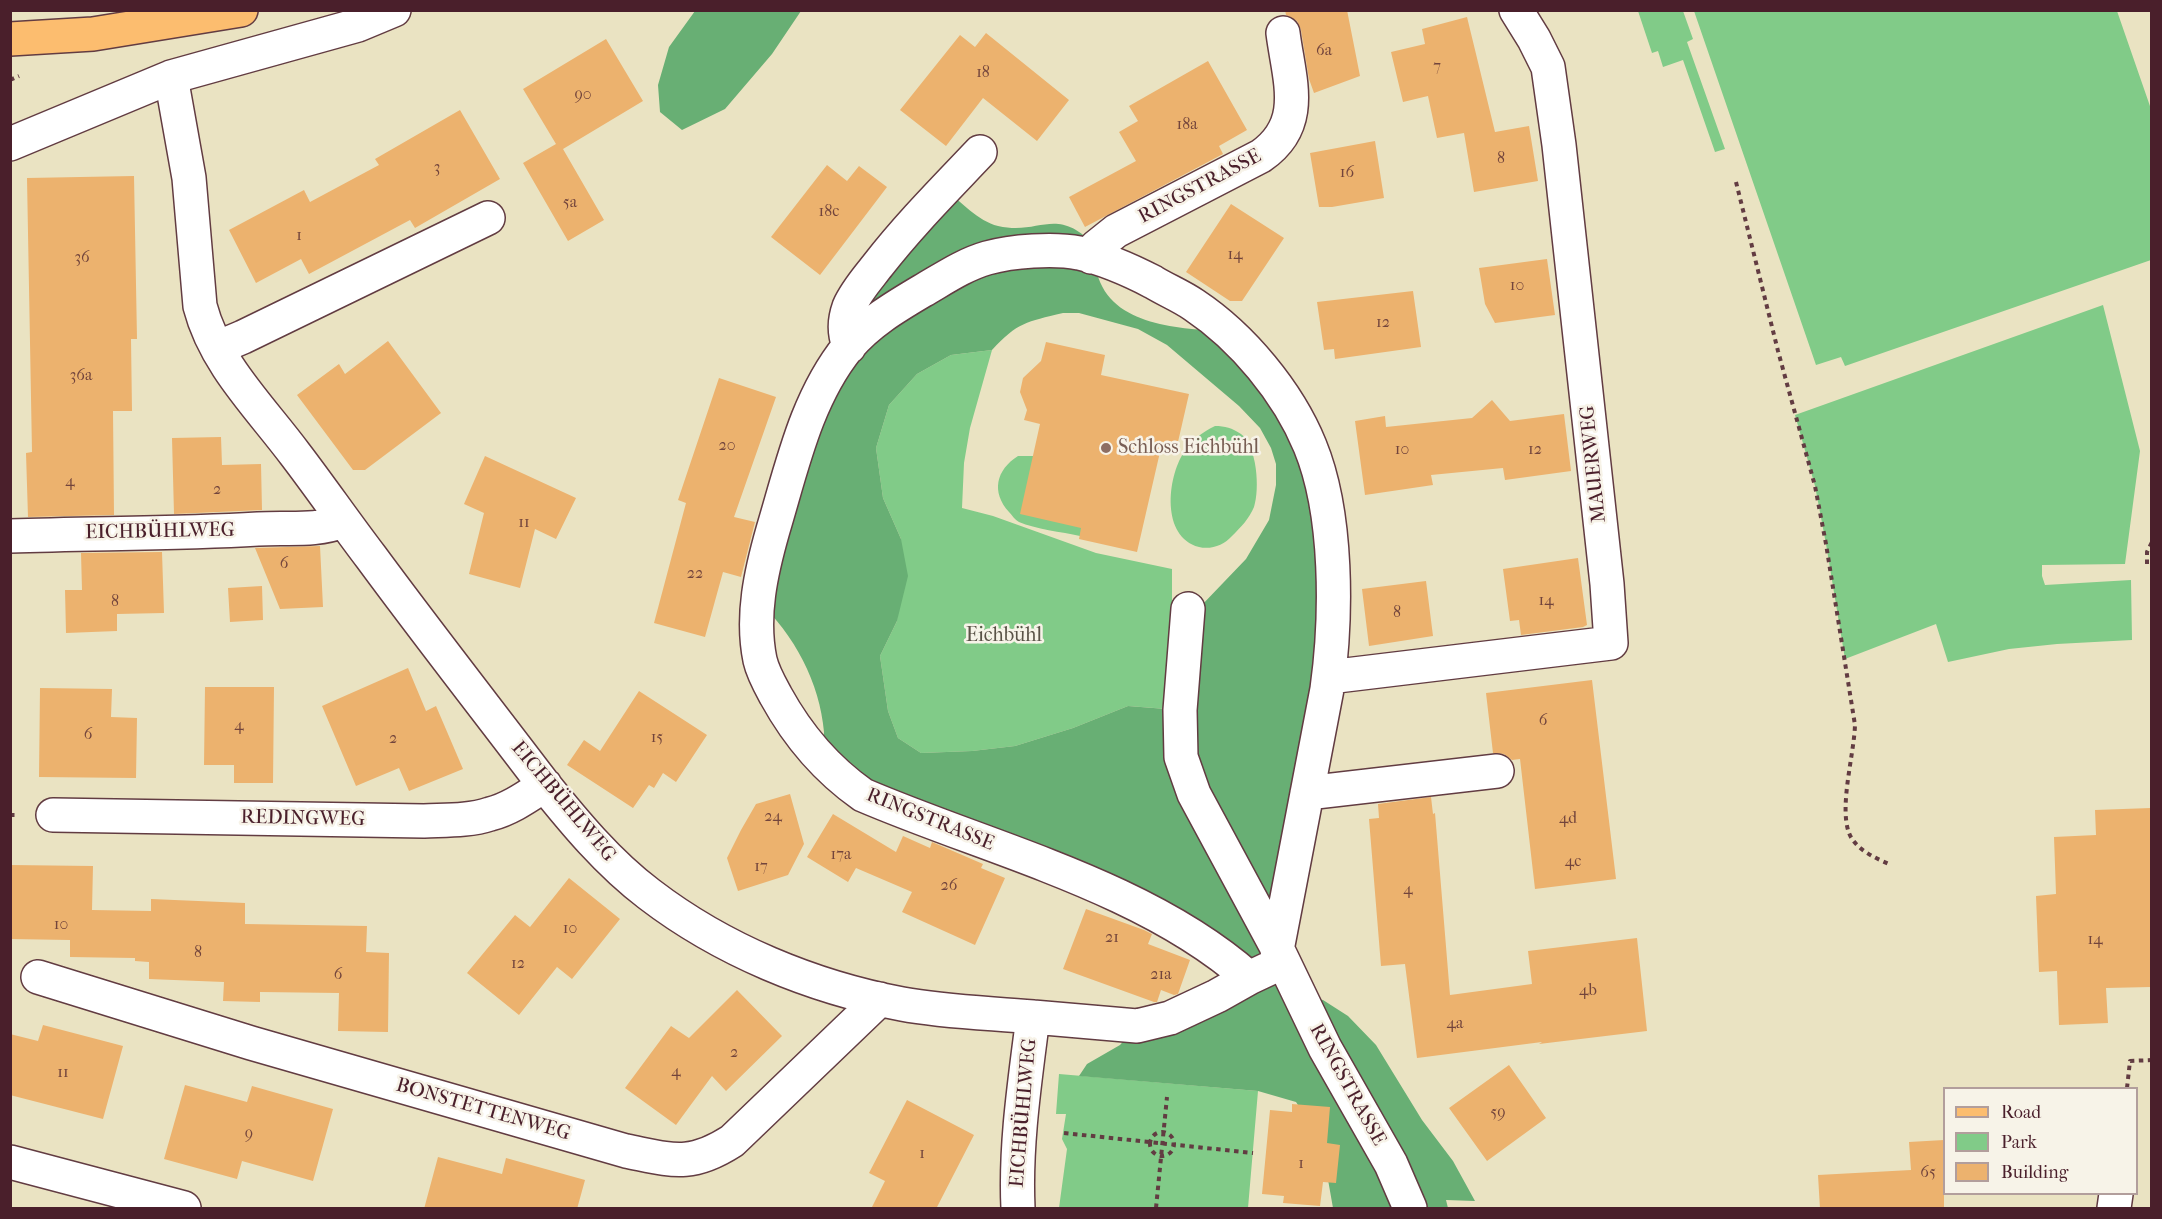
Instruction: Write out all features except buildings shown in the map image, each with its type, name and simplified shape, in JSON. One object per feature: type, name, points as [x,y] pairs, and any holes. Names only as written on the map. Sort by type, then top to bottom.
[{"type":"main road","points":[[10,39],[93,34],[241,10]]},
{"type":"street","points":[[10,144],[171,77],[358,25],[394,10]]},
{"type":"street","name":"MAUERWEG","points":[[1329,676],[1611,643],[1607,584],[1559,145],[1548,67],[1516,10]]},
{"type":"street","name":"RINGSTRASSE","points":[[1091,256],[1096,247],[1116,231],[1275,147],[1288,126],[1292,100],[1283,33]]},
{"type":"street","name":"EICHBÜHLWEG","points":[[171,77],[189,178],[200,306],[217,348],[232,374],[545,786],[570,817],[624,873],[648,894],[680,916],[744,953],[825,985],[904,1004],[1137,1026],[1170,1018],[1249,978]]},
{"type":"street","points":[[849,346],[844,333],[845,321],[849,307],[858,291],[891,249],[980,152]]},
{"type":"street","points":[[217,348],[488,218]]},
{"type":"street","name":"RINGSTRASSE","points":[[1249,978],[1180,927],[1099,888],[863,795],[821,760],[782,707],[766,678],[760,661],[757,612],[759,586],[800,439],[815,400],[849,346],[865,329],[890,310],[967,265],[989,257],[1047,251],[1077,252],[1133,272],[1193,304],[1239,343],[1283,394],[1311,447],[1321,479],[1329,520],[1332,556],[1333,647],[1280,956]]},
{"type":"street","name":"EICHBÜHLWEG","points":[[10,536],[264,529],[311,530],[344,521]]},
{"type":"street","name":"RINGSTRASSE","points":[[1188,609],[1180,710],[1181,757],[1194,794],[1280,956],[1325,1048],[1391,1164],[1410,1209]]},
{"type":"street","points":[[1307,793],[1497,771]]},
{"type":"street","name":"REDINGWEG","points":[[53,815],[424,821],[468,819],[490,815],[505,809],[545,786]]},
{"type":"street","points":[[1249,978],[1280,956]]},
{"type":"street","name":"BONSTETTENWEG","points":[[38,976],[251,1043],[626,1151],[668,1159],[693,1160],[714,1153],[732,1141],[880,999]]},
{"type":"street","name":"EICHBÜHLWEG","points":[[1018,1209],[1016,1181],[1023,1095],[1033,1017]]},
{"type":"street","points":[[10,1162],[184,1209]]},
{"type":"path","points":[[1737,183],[1778,351],[1815,486],[1826,544],[1855,725],[1855,744],[1848,783],[1849,834],[1870,856],[1890,864]]},
{"type":"path","points":[[10,284],[10,314]]},
{"type":"path","points":[[2147,564],[2147,552],[2151,542]]},
{"type":"path","points":[[2127,1087],[2130,1061],[2151,1060]]},
{"type":"path","points":[[1156,1209],[1167,1097]]},
{"type":"path","points":[[1150,1142],[1155,1135],[1163,1132]]},
{"type":"path","points":[[1150,1142],[1153,1151],[1161,1155],[1170,1153],[1174,1144],[1171,1137],[1163,1132]]},
{"type":"path","points":[[1064,1133],[1253,1153]]},
{"type":"green space","points":[[695,11],[801,11],[772,54],[725,109],[682,130],[660,112],[658,85],[669,47]]},
{"type":"green space","points":[[1638,11],[1683,11],[1693,39],[1687,42],[1725,149],[1715,152],[1683,60],[1663,67],[1658,51],[1652,53]]},
{"type":"green space","points":[[1694,11],[2117,11],[2151,109],[2151,260],[1845,366],[1841,357],[1816,365]]},
{"type":"green space","points":[[945,189],[977,216],[991,224],[1013,228],[1059,224],[1082,234],[1096,247],[1094,260],[1097,273],[1105,291],[1117,305],[1132,315],[1150,322],[1190,329],[1227,331],[1283,394],[1332,556],[1277,950],[1298,996],[1323,1000],[1348,1016],[1376,1045],[1422,1120],[1453,1161],[1475,1201],[1446,1200],[1448,1208],[1333,1208],[1321,1140],[1296,1102],[1258,1091],[1079,1076],[1087,1064],[1120,1045],[1137,1026],[1248,979],[821,760],[824,732],[811,678],[803,660],[783,628],[758,601],[844,333]],"holes":[[[1063,313],[1079,313],[1138,329],[1167,345],[1239,406],[1260,428],[1271,448],[1276,464],[1276,485],[1269,520],[1246,559],[1200,607],[1179,710],[1128,706],[1073,728],[1015,746],[921,753],[898,738],[888,711],[880,656],[897,621],[908,576],[901,539],[883,498],[876,448],[889,405],[917,374],[951,355],[992,350],[1023,324]]]},
{"type":"green space","points":[[2103,305],[2140,451],[2125,564],[2042,565],[2042,576],[2045,585],[2131,580],[2132,640],[2009,649],[1948,662],[1936,624],[1845,659],[1815,486],[1795,415]]},
{"type":"green space","name":"Eichbühl","points":[[992,350],[970,428],[964,463],[962,508],[993,516],[1096,553],[1172,569],[1172,602],[1176,607],[1180,710],[1128,706],[1073,728],[1015,746],[921,753],[898,738],[888,711],[880,656],[897,621],[901,539],[883,498],[876,448],[889,405],[917,374],[951,355]]},
{"type":"green space","points":[[1215,426],[1231,429],[1241,434],[1246,440],[1254,458],[1257,490],[1254,507],[1242,526],[1221,544],[1204,548],[1187,541],[1178,532],[1173,519],[1171,491],[1178,463],[1184,452],[1198,437]]},
{"type":"green space","points":[[1018,456],[1033,456],[1082,528],[1080,536],[1025,524],[1009,512],[1000,497],[998,482],[1005,468]]},
{"type":"green space","points":[[1059,1074],[1258,1091],[1248,1208],[1059,1208],[1067,1149],[1062,1139],[1066,1114],[1056,1114]]},
{"type":"place","name":"Schloss Eichbühl","points":[[1106,448]]}]
